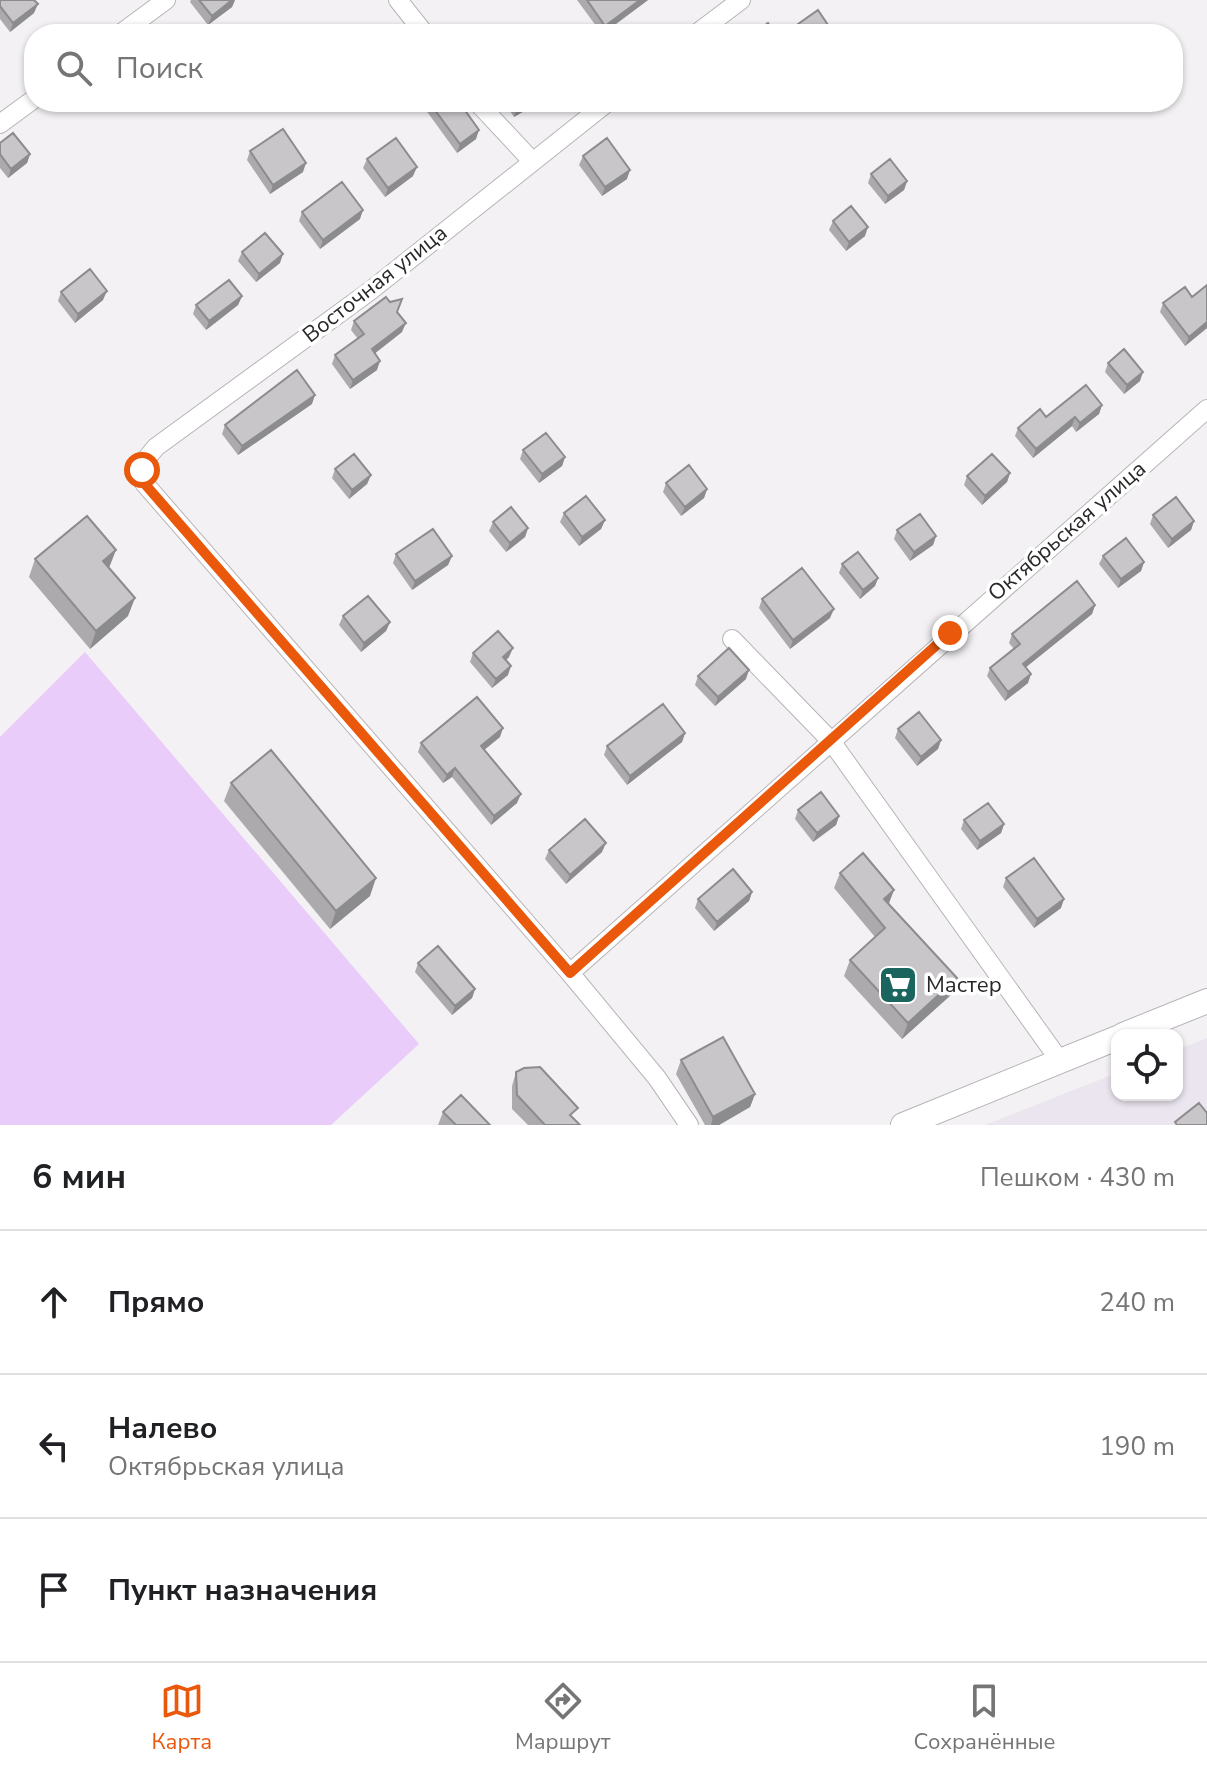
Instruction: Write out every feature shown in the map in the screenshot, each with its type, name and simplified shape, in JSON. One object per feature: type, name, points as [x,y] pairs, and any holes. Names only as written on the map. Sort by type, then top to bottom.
[{"type":"main road","points":[[1138,1029],[1207,1001]]},
{"type":"main road","points":[[903,1125],[1111,1040]]},
{"type":"street","points":[[134,24],[166,0]]},
{"type":"street","points":[[398,0],[417,24]]},
{"type":"street","points":[[709,24],[741,0]]},
{"type":"street","points":[[0,124],[24,106]]},
{"type":"street","points":[[486,112],[532,161]]},
{"type":"street","name":"Восточная улица","points":[[570,973],[144,483],[142,464],[156,447],[370,291],[595,112]]},
{"type":"street","name":"Октябрьская улица","points":[[570,973],[1207,409]]},
{"type":"street","points":[[732,639],[831,741],[1060,1061]]},
{"type":"street","points":[[570,973],[657,1078],[689,1125]]},
{"type":"shaded area","points":[[85,652],[419,1044],[331,1125],[0,1125],[0,737]]},
{"type":"shaded area","points":[[1207,1038],[1207,1125],[985,1125],[1111,1075],[1111,1101],[1183,1101],[1183,1048]]},
{"type":"building","points":[[0,0],[34,0],[38,4],[13,23],[0,6]]},
{"type":"building","points":[[199,0],[232,0],[212,16]]},
{"type":"building","points":[[587,0],[640,0],[608,24],[604,24]]},
{"type":"building","points":[[818,10],[827,24],[798,24]]},
{"type":"building","points":[[436,112],[466,112],[479,130],[460,144]]},
{"type":"building","points":[[283,129],[306,163],[273,185],[250,151]]},
{"type":"building","points":[[13,133],[30,154],[11,169],[0,154],[0,143]]},
{"type":"building","points":[[396,138],[417,167],[388,188],[367,159]]},
{"type":"building","points":[[607,138],[630,170],[605,187],[583,156]]},
{"type":"building","points":[[890,159],[907,181],[888,196],[871,174]]},
{"type":"building","points":[[342,182],[363,210],[323,240],[302,212]]},
{"type":"building","points":[[851,206],[868,227],[849,242],[833,221]]},
{"type":"building","points":[[265,233],[283,254],[259,274],[242,252]]},
{"type":"building","points":[[90,269],[107,291],[78,314],[61,292]]},
{"type":"building","points":[[229,280],[242,296],[209,321],[196,305]]},
{"type":"building","points":[[1207,285],[1207,322],[1189,337],[1163,303],[1185,287],[1192,297]]},
{"type":"building","points":[[386,297],[390,302],[402,299],[397,312],[406,323],[372,349],[380,361],[353,380],[335,355],[364,334],[354,321]]},
{"type":"building","points":[[1124,349],[1143,372],[1127,385],[1108,363]]},
{"type":"building","points":[[297,370],[315,395],[242,446],[225,425]]},
{"type":"building","points":[[1086,385],[1102,405],[1080,423],[1075,417],[1036,449],[1018,428],[1040,409],[1046,417]]},
{"type":"building","points":[[546,433],[565,457],[542,474],[523,450]]},
{"type":"building","points":[[354,454],[371,475],[352,490],[335,469]]},
{"type":"building","points":[[992,454],[1010,473],[985,496],[967,476]]},
{"type":"building","points":[[689,465],[707,489],[685,507],[666,483]]},
{"type":"building","points":[[586,496],[605,520],[582,537],[564,513]]},
{"type":"building","points":[[1176,497],[1194,521],[1172,539],[1153,515]]},
{"type":"building","points":[[511,507],[528,528],[510,543],[493,522]]},
{"type":"building","points":[[920,514],[936,536],[914,552],[897,530]]},
{"type":"building","points":[[87,516],[116,550],[103,561],[135,598],[96,631],[35,559]]},
{"type":"building","points":[[433,529],[452,556],[415,581],[396,554]]},
{"type":"building","points":[[1126,538],[1144,562],[1121,579],[1103,556]]},
{"type":"building","points":[[858,552],[878,578],[863,590],[842,564]]},
{"type":"building","points":[[802,568],[834,609],[793,640],[762,599]]},
{"type":"building","points":[[1077,581],[1095,605],[1023,664],[1031,674],[1008,692],[990,668],[1020,644],[1012,634]]},
{"type":"building","points":[[368,596],[390,622],[364,643],[343,616]]},
{"type":"building","points":[[498,631],[513,648],[503,657],[511,666],[496,679],[473,653]]},
{"type":"building","points":[[729,648],[749,670],[718,697],[698,676]]},
{"type":"building","points":[[477,697],[503,728],[481,746],[521,794],[494,816],[455,768],[447,775],[421,743]]},
{"type":"building","points":[[663,704],[685,733],[630,776],[607,746]]},
{"type":"building","points":[[919,712],[941,740],[921,757],[898,729]]},
{"type":"building","points":[[271,750],[376,878],[336,911],[231,783]]},
{"type":"building","points":[[821,792],[839,816],[817,833],[798,810]]},
{"type":"building","points":[[988,803],[1004,824],[980,841],[964,820]]},
{"type":"building","points":[[585,819],[606,843],[570,875],[549,850]]},
{"type":"building","points":[[863,853],[894,890],[884,899],[957,978],[908,1023],[850,960],[885,928],[840,873]]},
{"type":"building","points":[[1034,858],[1064,899],[1037,919],[1006,878]]},
{"type":"building","points":[[733,869],[752,892],[717,922],[698,899]]},
{"type":"building","points":[[438,946],[475,989],[455,1006],[418,963]]},
{"type":"building","points":[[723,1037],[755,1094],[713,1117],[681,1060]]},
{"type":"building","points":[[540,1067],[578,1108],[570,1115],[580,1125],[545,1125],[517,1095],[516,1072]]},
{"type":"building","points":[[461,1095],[490,1125],[456,1125],[443,1112]]},
{"type":"building","points":[[1199,1103],[1207,1113],[1207,1125],[1177,1125],[1175,1122]]},
{"type":"place","name":"Мастер","points":[[898,985]]},
{"type":"route","points":[[142,470],[144,483],[570,973],[950,633]]}]
